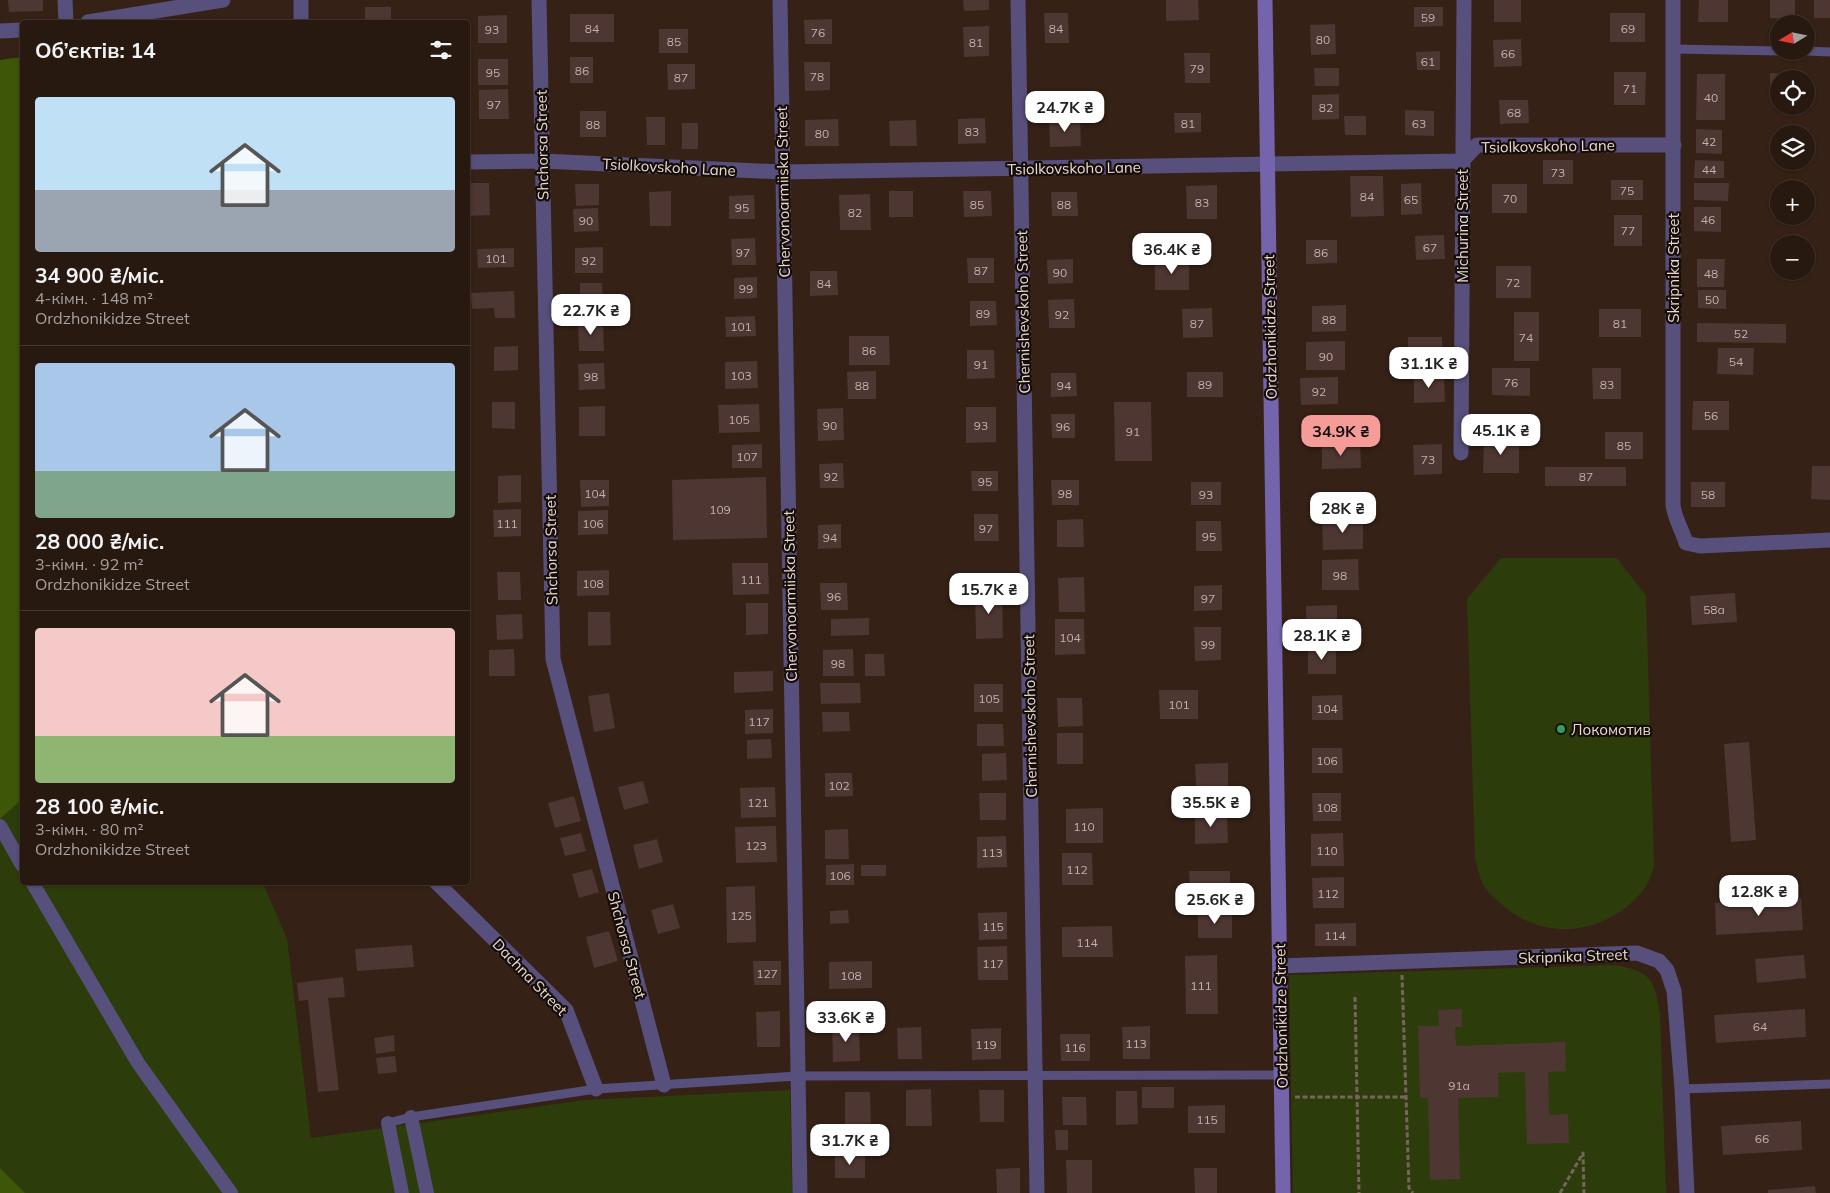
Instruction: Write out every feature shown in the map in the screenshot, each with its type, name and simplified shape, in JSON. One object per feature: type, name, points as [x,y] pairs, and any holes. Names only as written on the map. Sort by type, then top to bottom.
[{"type":"main road","name":"Ordzhonikidze Street","points":[[1265,0],[1283,1193]]},
{"type":"street","points":[[65,0],[66,20]]},
{"type":"street","points":[[100,20],[223,0]]},
{"type":"street","points":[[301,0],[301,20]]},
{"type":"street","name":"Shchorsa Street","points":[[539,0],[553,659],[664,1085]]},
{"type":"street","name":"Chervonoarmiiska Street","points":[[780,0],[800,1193]]},
{"type":"street","name":"Chernishevskoho Street","points":[[1018,0],[1037,1193]]},
{"type":"street","name":"Michurina Street","points":[[1461,453],[1464,0]]},
{"type":"street","name":"Skripnika Street","points":[[1673,0],[1673,505],[1675,520],[1683,533],[1686,543],[1700,546],[1830,540]]},
{"type":"street","points":[[0,31],[20,30]]},
{"type":"street","name":"Tsiolkovskoho Lane","points":[[470,162],[542,161],[782,172],[1021,169],[1462,161],[1477,144],[1674,145]]},
{"type":"street","points":[[0,826],[20,862]]},
{"type":"street","points":[[34,885],[138,1063],[231,1193]]},
{"type":"street","name":"Dachna Street","points":[[439,885],[566,1010],[596,1089]]},
{"type":"street","name":"Skripnika Street","points":[[1280,966],[1637,953],[1659,962],[1667,970],[1674,991],[1682,1089],[1687,1193]]},
{"type":"street","points":[[411,1117],[427,1193]]},
{"type":"street","points":[[388,1123],[402,1193]]},
{"type":"lane","points":[[1672,49],[1770,51]]},
{"type":"lane","points":[[1815,51],[1830,52]]},
{"type":"lane","points":[[388,1123],[411,1117],[596,1089],[798,1076],[1282,1075]]},
{"type":"lane","points":[[1682,1089],[1830,1084]]},
{"type":"path","points":[[1401,962],[1409,1188],[1413,1193]]},
{"type":"path","points":[[1355,997],[1358,1193]]},
{"type":"path","points":[[1282,1093],[1287,1097],[1406,1097]]},
{"type":"path","points":[[1560,1193],[1583,1153],[1584,1193]]},
{"type":"green space","points":[[20,57],[20,801],[0,819],[0,60]]},
{"type":"green space","name":"Локомотив","points":[[1501,558],[1617,558],[1646,596],[1653,870],[1646,887],[1629,905],[1615,915],[1586,927],[1555,929],[1539,926],[1524,920],[1488,892],[1478,871],[1475,858],[1467,599]]},
{"type":"green space","points":[[20,801],[20,885],[264,885],[287,939],[311,1138],[585,1100],[790,1090],[792,1193],[25,1193],[0,1168],[0,819]]},
{"type":"green space","points":[[1615,965],[1627,967],[1643,974],[1649,979],[1656,992],[1660,1014],[1666,1193],[1293,1193],[1289,975]]},
{"type":"green space","points":[[0,1168],[25,1193],[0,1193]]},
{"type":"building","points":[[8,0],[43,0],[43,11],[9,12]]},
{"type":"building","points":[[963,0],[989,0],[989,10],[964,11]]},
{"type":"building","points":[[1166,0],[1198,0],[1199,20],[1166,21]]},
{"type":"building","points":[[1494,0],[1521,0],[1521,22],[1494,22]]},
{"type":"building","points":[[1699,0],[1728,0],[1728,22],[1698,22]]},
{"type":"building","points":[[1770,0],[1795,0],[1795,15],[1770,15]]},
{"type":"building","points":[[1814,0],[1830,0],[1830,18],[1815,18]]},
{"type":"building","points":[[365,7],[391,7],[391,20],[365,20]]},
{"type":"building","points":[[1414,7],[1443,7],[1443,26],[1414,27]]},
{"type":"building","points":[[1044,13],[1068,13],[1069,43],[1045,43]]},
{"type":"building","points":[[1610,13],[1645,13],[1645,42],[1610,42]]},
{"type":"building","points":[[570,14],[614,14],[614,42],[570,42]]},
{"type":"building","points":[[507,15],[507,43],[478,43],[478,16]]},
{"type":"building","points":[[832,19],[832,44],[805,44],[804,20]]},
{"type":"building","points":[[1335,24],[1336,54],[1311,55],[1310,25]]},
{"type":"building","points":[[989,26],[989,56],[964,57],[963,27]]},
{"type":"building","points":[[659,29],[688,29],[688,53],[659,53]]},
{"type":"building","points":[[1521,39],[1522,66],[1494,67],[1493,40]]},
{"type":"building","points":[[1440,51],[1440,70],[1417,70],[1416,52]]},
{"type":"building","points":[[1184,53],[1210,53],[1210,83],[1185,83]]},
{"type":"building","points":[[570,57],[593,57],[593,83],[570,83]]},
{"type":"building","points":[[478,59],[508,59],[508,85],[478,85]]},
{"type":"building","points":[[804,62],[830,62],[830,90],[805,91]]},
{"type":"building","points":[[667,64],[695,64],[695,89],[668,90]]},
{"type":"building","points":[[1314,68],[1339,68],[1339,86],[1315,86]]},
{"type":"building","points":[[1614,72],[1646,72],[1645,105],[1614,105]]},
{"type":"building","points":[[1697,74],[1725,74],[1725,120],[1696,120]]},
{"type":"building","points":[[508,89],[509,119],[479,119],[479,90]]},
{"type":"building","points":[[1339,94],[1339,119],[1312,120],[1312,95]]},
{"type":"building","points":[[1499,100],[1528,100],[1529,123],[1500,124]]},
{"type":"building","points":[[1405,110],[1434,111],[1434,136],[1405,135]]},
{"type":"building","points":[[580,111],[606,111],[606,137],[580,137]]},
{"type":"building","points":[[1174,113],[1201,113],[1201,132],[1175,133]]},
{"type":"building","points":[[1344,116],[1366,116],[1366,135],[1345,135]]},
{"type":"building","points":[[646,117],[665,117],[665,145],[647,145]]},
{"type":"building","points":[[985,118],[986,143],[958,144],[958,119]]},
{"type":"building","points":[[838,119],[839,146],[805,146],[805,120]]},
{"type":"building","points":[[1049,119],[1080,119],[1081,146],[1050,147]]},
{"type":"building","points":[[916,120],[917,146],[890,146],[889,121]]},
{"type":"building","points":[[682,123],[698,123],[698,149],[682,149]]},
{"type":"building","points":[[1696,129],[1722,130],[1722,154],[1696,153]]},
{"type":"building","points":[[1543,160],[1573,160],[1573,184],[1543,184]]},
{"type":"building","points":[[1695,160],[1724,161],[1724,178],[1694,178]]},
{"type":"building","points":[[1350,176],[1383,176],[1384,216],[1351,217]]},
{"type":"building","points":[[1611,180],[1643,180],[1643,200],[1611,200]]},
{"type":"building","points":[[470,183],[489,183],[490,215],[470,216]]},
{"type":"building","points":[[1421,183],[1422,214],[1401,215],[1401,184]]},
{"type":"building","points":[[1694,183],[1729,183],[1728,201],[1694,200]]},
{"type":"building","points":[[575,184],[599,184],[599,205],[576,206]]},
{"type":"building","points":[[1492,184],[1527,184],[1527,213],[1492,213]]},
{"type":"building","points":[[1217,185],[1217,219],[1187,219],[1186,186]]},
{"type":"building","points":[[671,191],[671,226],[650,226],[649,192]]},
{"type":"building","points":[[889,191],[913,191],[913,217],[889,217]]},
{"type":"building","points":[[963,191],[991,191],[992,216],[964,217]]},
{"type":"building","points":[[1051,192],[1077,192],[1078,216],[1052,216]]},
{"type":"building","points":[[870,194],[871,230],[840,230],[839,195]]},
{"type":"building","points":[[754,195],[755,219],[729,219],[729,196]]},
{"type":"building","points":[[1694,207],[1721,207],[1721,232],[1694,231]]},
{"type":"building","points":[[598,208],[599,231],[574,232],[573,209]]},
{"type":"building","points":[[1614,215],[1642,215],[1642,246],[1614,246]]},
{"type":"building","points":[[1444,235],[1445,259],[1416,260],[1415,236]]},
{"type":"building","points":[[755,238],[756,265],[732,265],[731,239]]},
{"type":"building","points":[[1306,240],[1337,240],[1337,263],[1306,264]]},
{"type":"building","points":[[603,247],[603,273],[575,273],[575,248]]},
{"type":"building","points":[[514,248],[514,267],[478,268],[477,249]]},
{"type":"building","points":[[967,258],[994,258],[994,283],[968,283]]},
{"type":"building","points":[[1073,259],[1073,283],[1048,284],[1047,260]]},
{"type":"building","points":[[1697,259],[1725,259],[1724,287],[1697,287]]},
{"type":"building","points":[[1155,260],[1189,260],[1189,290],[1155,290]]},
{"type":"building","points":[[1496,266],[1531,266],[1531,298],[1496,298]]},
{"type":"building","points":[[810,271],[837,271],[838,295],[810,296]]},
{"type":"building","points":[[757,277],[757,298],[734,299],[734,278]]},
{"type":"building","points":[[580,283],[602,283],[603,305],[580,305]]},
{"type":"building","points":[[1698,290],[1726,290],[1726,309],[1698,308]]},
{"type":"building","points":[[514,291],[515,318],[495,318],[494,308],[472,309],[471,293]]},
{"type":"building","points":[[1074,299],[1075,328],[1049,328],[1048,300]]},
{"type":"building","points":[[970,301],[996,301],[997,325],[970,326]]},
{"type":"building","points":[[1346,305],[1346,331],[1312,332],[1312,306]]},
{"type":"building","points":[[1212,308],[1213,337],[1183,338],[1182,309]]},
{"type":"building","points":[[1599,309],[1641,309],[1641,337],[1599,337]]},
{"type":"building","points":[[1514,312],[1539,312],[1539,361],[1514,361]]},
{"type":"building","points":[[755,316],[756,336],[726,337],[725,317]]},
{"type":"building","points":[[603,321],[604,351],[579,351],[578,322]]},
{"type":"building","points":[[1697,323],[1786,324],[1786,343],[1697,342]]},
{"type":"building","points":[[849,336],[889,336],[890,365],[849,365]]},
{"type":"building","points":[[1408,337],[1442,337],[1443,365],[1408,366]]},
{"type":"building","points":[[1345,341],[1345,370],[1306,370],[1306,342]]},
{"type":"building","points":[[518,346],[518,370],[494,371],[494,347]]},
{"type":"building","points":[[1718,348],[1754,348],[1753,375],[1717,374]]},
{"type":"building","points":[[967,350],[994,350],[995,378],[967,379]]},
{"type":"building","points":[[757,361],[758,388],[725,389],[725,362]]},
{"type":"building","points":[[604,363],[605,389],[579,390],[578,364]]},
{"type":"building","points":[[1492,368],[1530,368],[1530,396],[1492,395]]},
{"type":"building","points":[[1592,368],[1621,368],[1621,399],[1593,399]]},
{"type":"building","points":[[876,371],[876,399],[848,399],[847,372]]},
{"type":"building","points":[[1187,372],[1223,372],[1223,397],[1187,397]]},
{"type":"building","points":[[1051,373],[1076,373],[1077,396],[1051,397]]},
{"type":"building","points":[[1444,374],[1445,402],[1414,403],[1414,375]]},
{"type":"building","points":[[1338,377],[1338,404],[1301,405],[1300,378]]},
{"type":"building","points":[[1693,401],[1729,401],[1729,430],[1692,430]]},
{"type":"building","points":[[492,402],[515,402],[515,429],[492,428]]},
{"type":"building","points":[[1114,402],[1151,402],[1152,461],[1115,461]]},
{"type":"building","points":[[759,404],[760,432],[719,433],[718,405]]},
{"type":"building","points":[[605,406],[605,436],[579,436],[579,407]]},
{"type":"building","points":[[966,407],[996,407],[996,442],[966,443]]},
{"type":"building","points":[[843,408],[844,440],[818,441],[817,409]]},
{"type":"building","points":[[1051,414],[1075,414],[1075,438],[1052,438]]},
{"type":"building","points":[[1605,432],[1643,432],[1643,459],[1605,459]]},
{"type":"building","points":[[1484,438],[1519,438],[1519,473],[1483,473]]},
{"type":"building","points":[[762,444],[762,468],[732,468],[732,445]]},
{"type":"building","points":[[1360,444],[1361,468],[1322,469],[1322,445]]},
{"type":"building","points":[[1442,444],[1442,474],[1414,475],[1413,445]]},
{"type":"building","points":[[843,463],[844,488],[820,488],[819,464]]},
{"type":"building","points":[[1812,466],[1830,466],[1830,500],[1811,499]]},
{"type":"building","points":[[1545,467],[1626,467],[1626,486],[1545,486]]},
{"type":"building","points":[[971,471],[998,471],[998,491],[972,491]]},
{"type":"building","points":[[521,475],[521,502],[498,503],[498,476]]},
{"type":"building","points":[[766,477],[767,538],[673,540],[672,480]]},
{"type":"building","points":[[580,480],[609,480],[609,506],[581,507]]},
{"type":"building","points":[[1051,480],[1079,480],[1079,505],[1052,505]]},
{"type":"building","points":[[1191,482],[1221,482],[1221,505],[1191,505]]},
{"type":"building","points":[[1691,482],[1725,482],[1725,507],[1691,507]]},
{"type":"building","points":[[521,509],[521,536],[494,537],[493,510]]},
{"type":"building","points":[[608,510],[608,534],[578,535],[578,511]]},
{"type":"building","points":[[974,514],[998,514],[999,541],[974,541]]},
{"type":"building","points":[[1083,519],[1084,547],[1057,547],[1057,520]]},
{"type":"building","points":[[1363,519],[1363,549],[1323,550],[1322,520]]},
{"type":"building","points":[[1196,521],[1221,521],[1222,551],[1196,551]]},
{"type":"building","points":[[841,524],[841,548],[818,549],[818,525]]},
{"type":"building","points":[[1358,559],[1359,590],[1322,590],[1322,560]]},
{"type":"building","points":[[732,563],[768,563],[769,594],[733,595]]},
{"type":"building","points":[[609,570],[609,595],[577,596],[577,571]]},
{"type":"building","points":[[497,572],[520,572],[521,600],[498,600]]},
{"type":"building","points":[[1084,577],[1085,612],[1059,612],[1058,578]]},
{"type":"building","points":[[820,583],[847,583],[848,610],[821,610]]},
{"type":"building","points":[[1222,585],[1222,610],[1194,611],[1194,586]]},
{"type":"building","points":[[975,592],[1002,592],[1003,638],[976,639]]},
{"type":"building","points":[[1735,593],[1737,622],[1692,625],[1690,596]]},
{"type":"building","points":[[746,603],[768,603],[768,634],[746,635]]},
{"type":"building","points":[[1337,605],[1337,637],[1307,637],[1306,606]]},
{"type":"building","points":[[588,612],[610,612],[611,645],[588,646]]},
{"type":"building","points":[[522,614],[523,639],[497,640],[496,615]]},
{"type":"building","points":[[869,618],[869,635],[831,636],[831,619]]},
{"type":"building","points":[[1055,619],[1084,619],[1085,654],[1055,655]]},
{"type":"building","points":[[1194,627],[1221,627],[1221,660],[1195,661]]},
{"type":"building","points":[[1336,648],[1336,674],[1308,674],[1308,649]]},
{"type":"building","points":[[514,649],[515,676],[489,676],[489,650]]},
{"type":"building","points":[[853,649],[854,676],[823,676],[823,650]]},
{"type":"building","points":[[865,654],[884,654],[885,676],[865,676]]},
{"type":"building","points":[[773,671],[773,691],[734,693],[734,672]]},
{"type":"building","points":[[820,683],[860,683],[861,703],[821,704]]},
{"type":"building","points":[[974,684],[1003,684],[1003,712],[974,712]]},
{"type":"building","points":[[1159,690],[1198,690],[1198,719],[1160,719]]},
{"type":"building","points":[[609,693],[615,728],[594,732],[588,696]]},
{"type":"building","points":[[1342,695],[1343,720],[1312,720],[1312,696]]},
{"type":"building","points":[[1057,698],[1082,698],[1083,726],[1058,727]]},
{"type":"building","points":[[773,709],[773,733],[745,734],[745,710]]},
{"type":"building","points":[[822,712],[849,712],[850,731],[823,732]]},
{"type":"building","points":[[977,724],[1003,724],[1004,746],[977,746]]},
{"type":"building","points":[[1057,733],[1083,733],[1083,764],[1057,764]]},
{"type":"building","points":[[771,739],[772,758],[747,759],[747,740]]},
{"type":"building","points":[[1749,742],[1756,840],[1731,842],[1724,744]]},
{"type":"building","points":[[1312,748],[1342,748],[1343,773],[1312,773]]},
{"type":"building","points":[[1006,753],[1007,780],[982,781],[982,754]]},
{"type":"building","points":[[1228,763],[1228,786],[1196,786],[1195,764]]},
{"type":"building","points":[[825,773],[852,773],[853,796],[825,797]]},
{"type":"building","points":[[643,781],[649,803],[624,810],[618,787]]},
{"type":"building","points":[[775,787],[776,817],[741,818],[740,788]]},
{"type":"building","points":[[979,793],[1006,793],[1006,820],[980,820]]},
{"type":"building","points":[[1312,793],[1341,793],[1341,821],[1313,821]]},
{"type":"building","points":[[574,796],[581,821],[555,828],[548,803]]},
{"type":"building","points":[[1103,808],[1103,843],[1066,843],[1066,809]]},
{"type":"building","points":[[1227,812],[1228,843],[1195,844],[1195,813]]},
{"type":"building","points":[[776,826],[777,862],[736,863],[735,827]]},
{"type":"building","points":[[848,829],[849,859],[825,859],[825,830]]},
{"type":"building","points":[[581,833],[586,851],[565,856],[560,838]]},
{"type":"building","points":[[1343,833],[1344,866],[1311,866],[1311,834]]},
{"type":"building","points":[[1006,836],[1007,867],[977,868],[977,837]]},
{"type":"building","points":[[657,839],[663,862],[639,869],[633,845]]},
{"type":"building","points":[[1062,853],[1092,853],[1093,885],[1062,885]]},
{"type":"building","points":[[854,864],[854,885],[826,885],[826,865]]},
{"type":"building","points":[[861,865],[886,865],[886,876],[861,876]]},
{"type":"building","points":[[592,869],[599,892],[579,898],[572,874]]},
{"type":"building","points":[[1189,871],[1230,871],[1230,895],[1190,896]]},
{"type":"building","points":[[1344,877],[1344,908],[1313,908],[1312,878]]},
{"type":"building","points":[[755,886],[756,942],[727,943],[726,887]]},
{"type":"building","points":[[1801,898],[1803,930],[1716,935],[1715,903]]},
{"type":"building","points":[[673,904],[680,928],[658,934],[651,910]]},
{"type":"building","points":[[848,910],[849,923],[830,924],[830,911]]},
{"type":"building","points":[[1232,911],[1232,938],[1198,938],[1198,912]]},
{"type":"building","points":[[1007,912],[1007,939],[979,940],[978,913]]},
{"type":"building","points":[[1356,923],[1356,946],[1315,946],[1315,924]]},
{"type":"building","points":[[1112,926],[1113,957],[1062,957],[1062,927]]},
{"type":"building","points":[[609,931],[618,961],[594,968],[586,937]]},
{"type":"building","points":[[412,945],[414,967],[357,971],[355,949]]},
{"type":"building","points":[[1007,946],[1008,980],[978,980],[977,947]]},
{"type":"building","points":[[1217,955],[1218,1014],[1186,1014],[1185,956]]},
{"type":"building","points":[[1804,955],[1806,978],[1757,983],[1755,959]]},
{"type":"building","points":[[753,961],[781,961],[781,985],[754,985]]},
{"type":"building","points":[[872,961],[872,988],[829,989],[829,962]]},
{"type":"building","points":[[343,977],[345,997],[328,998],[339,1090],[318,1092],[308,1000],[299,1001],[297,983]]},
{"type":"building","points":[[1462,1009],[1462,1027],[1455,1027],[1456,1046],[1565,1042],[1566,1071],[1548,1072],[1549,1115],[1568,1114],[1569,1143],[1527,1144],[1525,1072],[1498,1073],[1498,1097],[1458,1098],[1460,1179],[1430,1180],[1428,1098],[1420,1098],[1418,1026],[1439,1026],[1438,1010]]},
{"type":"building","points":[[1805,1009],[1806,1037],[1716,1043],[1714,1015]]},
{"type":"building","points":[[780,1011],[780,1047],[757,1047],[756,1012]]},
{"type":"building","points":[[859,1024],[860,1061],[833,1062],[832,1025]]},
{"type":"building","points":[[1150,1026],[1150,1059],[1123,1059],[1122,1027]]},
{"type":"building","points":[[921,1027],[922,1059],[898,1059],[897,1028]]},
{"type":"building","points":[[1001,1028],[1001,1059],[972,1060],[971,1029]]},
{"type":"building","points":[[1060,1034],[1090,1034],[1090,1061],[1061,1061]]},
{"type":"building","points":[[394,1035],[395,1051],[376,1054],[374,1038]]},
{"type":"building","points":[[395,1056],[397,1072],[378,1074],[376,1058]]},
{"type":"building","points":[[1142,1087],[1174,1087],[1174,1108],[1142,1108]]},
{"type":"building","points":[[931,1089],[932,1126],[906,1126],[906,1090]]},
{"type":"building","points":[[979,1090],[1004,1090],[1004,1122],[980,1122]]},
{"type":"building","points":[[1116,1091],[1137,1091],[1138,1124],[1116,1125]]},
{"type":"building","points":[[845,1092],[870,1092],[871,1125],[845,1126]]},
{"type":"building","points":[[1062,1097],[1086,1097],[1087,1125],[1063,1125]]},
{"type":"building","points":[[1225,1105],[1225,1133],[1188,1133],[1188,1106]]},
{"type":"building","points":[[1801,1121],[1802,1150],[1723,1155],[1721,1126]]},
{"type":"building","points":[[1055,1130],[1068,1130],[1068,1150],[1056,1150]]},
{"type":"building","points":[[835,1155],[865,1155],[865,1178],[835,1178]]},
{"type":"building","points":[[1066,1160],[1092,1160],[1092,1193],[1067,1193]]},
{"type":"building","points":[[1020,1168],[1020,1193],[997,1193],[996,1169]]},
{"type":"building","points":[[1194,1168],[1217,1168],[1217,1193],[1195,1193]]},
{"type":"building","points":[[1815,1186],[1816,1193],[1768,1193],[1768,1190]]},
{"type":"place","name":"Локомотив","points":[[1561,729]]}]
